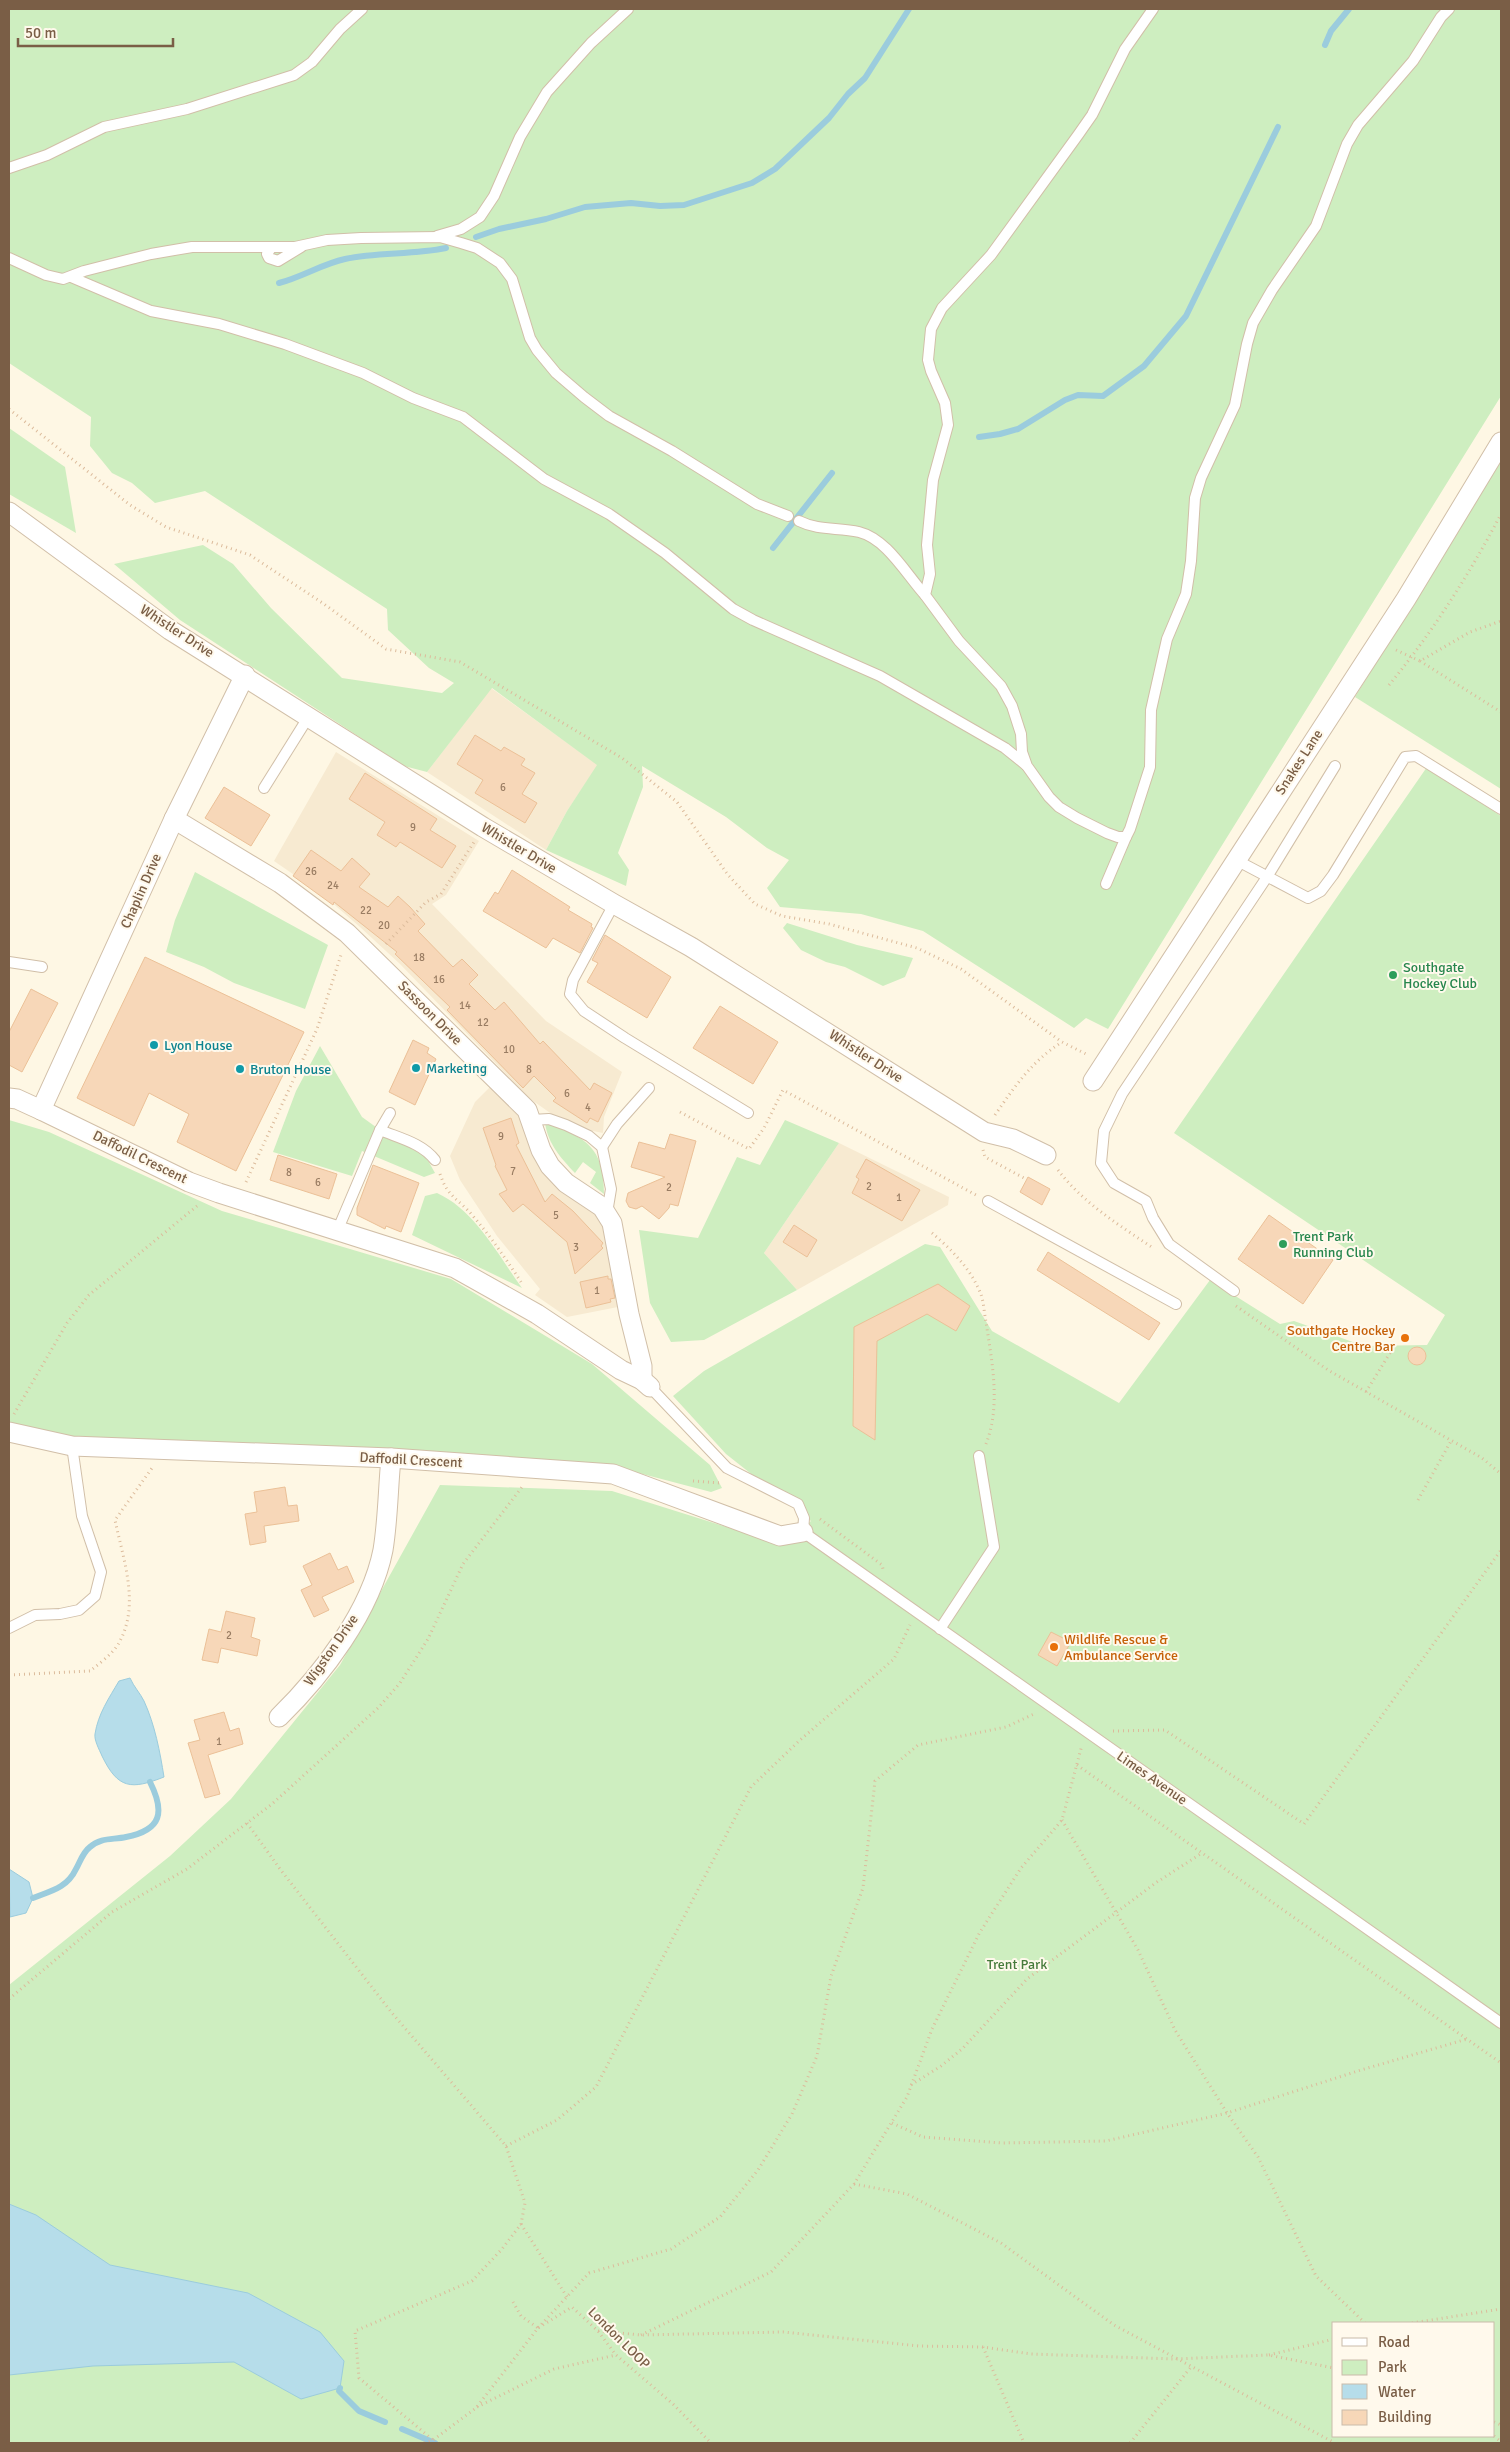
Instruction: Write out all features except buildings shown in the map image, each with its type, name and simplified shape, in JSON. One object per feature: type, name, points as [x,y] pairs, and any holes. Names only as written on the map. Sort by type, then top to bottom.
[{"type":"street","name":"Snakes Lane","points":[[1093,1081],[1376,641],[1406,599],[1501,442]]},
{"type":"street","name":"Whistler Drive","points":[[9,512],[170,630],[245,675],[484,827],[614,904],[700,952],[984,1132],[1013,1139],[1046,1155]]},
{"type":"street","name":"Chaplin Drive","points":[[41,1110],[174,819],[245,675]]},
{"type":"street","name":"Sassoon Drive","points":[[174,819],[280,883],[348,932],[527,1110],[541,1150],[550,1166],[566,1182],[602,1207],[607,1214]]},
{"type":"street","name":"Daffodil Crescent","points":[[9,1098],[17,1099],[41,1110],[189,1182],[238,1200],[338,1229],[455,1268],[537,1314],[621,1370],[646,1384]]},
{"type":"street","points":[[607,1214],[612,1223],[629,1314],[646,1384]]},
{"type":"street","name":"Daffodil Crescent","points":[[11,1424],[72,1446],[391,1458],[613,1474],[780,1536],[804,1532]]},
{"type":"street","name":"Wigston Drive","points":[[279,1717],[321,1669],[350,1629],[374,1581],[382,1550],[391,1458]]},
{"type":"lane","points":[[9,168],[47,155],[104,127],[187,109],[294,75],[317,58],[340,29],[362,9]]},
{"type":"lane","points":[[434,238],[461,229],[480,217],[494,196],[520,137],[547,92],[591,43],[628,9]]},
{"type":"lane","points":[[925,595],[930,574],[927,545],[933,480],[948,425],[945,403],[928,360],[931,329],[942,308],[991,255],[1092,115],[1125,49],[1152,9]]},
{"type":"lane","points":[[1106,884],[1126,837],[1150,767],[1151,710],[1167,639],[1186,594],[1191,561],[1195,498],[1201,478],[1235,405],[1253,323],[1272,290],[1316,226],[1346,144],[1358,126],[1413,61],[1438,22],[1449,9]]},
{"type":"lane","points":[[9,258],[46,274],[63,279],[84,271],[174,249],[220,246],[271,248],[303,246],[327,240],[362,238],[434,238],[477,248],[500,263],[512,279],[530,338],[537,350],[556,373],[609,416],[672,451],[757,504],[788,516]]},
{"type":"lane","points":[[71,276],[151,311],[219,324],[285,344],[363,373],[413,398],[463,417],[544,479],[609,514],[665,553],[733,609],[753,620],[880,676],[1005,748],[1027,766],[1058,807],[1107,833],[1118,837],[1126,837]]},
{"type":"lane","points":[[799,521],[816,528],[859,532],[874,539],[883,546],[925,595],[959,640],[1001,686],[1012,706],[1021,734],[1022,752],[1027,766]]},
{"type":"lane","points":[[264,788],[310,716]]},
{"type":"lane","points":[[1236,860],[1308,898],[1321,891],[1334,875],[1405,757],[1416,756],[1501,809]]},
{"type":"lane","points":[[1234,1291],[1169,1244],[1153,1218],[1146,1201],[1114,1183],[1102,1163],[1104,1131],[1122,1094],[1267,876],[1335,766]]},
{"type":"lane","points":[[614,904],[573,980],[570,994],[584,1011],[748,1113]]},
{"type":"lane","points":[[9,962],[42,967]]},
{"type":"lane","points":[[602,1147],[617,1124],[649,1088]]},
{"type":"lane","points":[[338,1229],[380,1130],[390,1113]]},
{"type":"lane","points":[[532,1120],[549,1119],[566,1125],[589,1136],[602,1147],[611,1190],[607,1214]]},
{"type":"lane","points":[[380,1130],[415,1144],[429,1152],[435,1160]]},
{"type":"lane","points":[[988,1201],[1176,1304]]},
{"type":"lane","points":[[646,1384],[727,1468],[798,1504],[804,1518],[804,1532]]},
{"type":"lane","points":[[9,1628],[35,1615],[60,1614],[79,1610],[96,1596],[101,1572],[82,1516],[72,1446]]},
{"type":"lane","points":[[940,1629],[994,1547],[979,1456]]},
{"type":"lane","name":"Limes Avenue","points":[[804,1532],[1501,2023]]},
{"type":"path","points":[[9,409],[130,505],[166,528],[250,555],[324,604],[386,649],[460,662],[622,758],[677,802],[728,875],[755,904],[782,916],[829,924],[916,948],[960,969],[1062,1042],[1081,1050],[1104,1065]]},
{"type":"path","points":[[1388,686],[1412,657],[1461,585],[1501,514]]},
{"type":"path","points":[[1420,661],[1470,632],[1501,621]]},
{"type":"path","points":[[1376,641],[1420,661],[1501,712]]},
{"type":"path","points":[[374,957],[426,902],[441,894],[484,827]]},
{"type":"path","points":[[238,1200],[317,1029],[348,932]]},
{"type":"path","points":[[1024,1178],[985,1157],[984,1132],[1012,1091],[1042,1054],[1062,1042]]},
{"type":"path","points":[[680,1112],[750,1150],[764,1128],[783,1090],[988,1201]]},
{"type":"path","points":[[1046,1155],[1070,1187],[1096,1208],[1160,1253]]},
{"type":"path","points":[[435,1160],[445,1190],[469,1211],[498,1246],[530,1296],[537,1314]]},
{"type":"path","points":[[11,1424],[67,1323],[89,1296],[200,1203],[219,1193]]},
{"type":"path","points":[[932,1232],[960,1259],[981,1293],[992,1356],[994,1400],[991,1430],[979,1456]]},
{"type":"path","points":[[1232,1303],[1328,1370],[1482,1458],[1501,1474]]},
{"type":"path","points":[[1366,1392],[1392,1348]]},
{"type":"path","points":[[1418,1500],[1451,1441]]},
{"type":"path","points":[[9,1999],[112,1912],[187,1869],[272,1804],[364,1720],[400,1683],[428,1639],[463,1564],[528,1480],[530,1468]]},
{"type":"path","points":[[1086,1731],[1165,1730],[1304,1824],[1501,1550]]},
{"type":"path","points":[[506,2146],[557,2120],[596,2087],[751,1787],[800,1740],[894,1659],[917,1611]]},
{"type":"path","points":[[513,2302],[521,2316],[538,2328],[589,2273],[671,2249],[720,2217],[758,2170],[792,2114],[817,2056],[831,1976],[863,1888],[875,1781],[918,1745],[1006,1727],[1051,1706]]},
{"type":"path","points":[[641,2334],[771,2272],[854,2184],[892,2122],[911,2085],[932,2030],[980,1932],[1020,1868],[1062,1820],[1076,1765],[1501,2063]]},
{"type":"path","points":[[1062,1820],[1138,1950],[1175,2030],[1227,2114],[1258,2157],[1316,2276],[1364,2322]]},
{"type":"path","points":[[247,1823],[280,1869],[392,2013],[506,2146],[525,2203],[521,2224],[502,2250],[472,2281],[355,2331],[359,2378],[433,2440]]},
{"type":"path","points":[[911,2085],[941,2066],[962,2049],[1026,1979],[1116,1912],[1202,1853]]},
{"type":"path","points":[[892,2122],[923,2137],[1002,2143],[1106,2141],[1227,2114],[1361,2070],[1467,2039]]},
{"type":"path","points":[[854,2184],[907,2194],[1001,2244],[1114,2325],[1335,2443]]},
{"type":"path","points":[[521,2224],[567,2297]]},
{"type":"path","name":"London LOOP","points":[[424,2443],[433,2440],[476,2408],[538,2328],[572,2307],[598,2331],[616,2355],[673,2404],[711,2443]]},
{"type":"path","points":[[1418,2322],[1501,2309]]},
{"type":"path","points":[[598,2331],[641,2334],[783,2332],[919,2346],[983,2347],[1031,2354],[1176,2359],[1268,2355],[1332,2339]]},
{"type":"path","points":[[983,2347],[1024,2443]]},
{"type":"path","points":[[476,2408],[554,2369],[616,2355]]},
{"type":"path","points":[[1268,2355],[1332,2368]]},
{"type":"path","points":[[1130,2443],[1191,2367]]},
{"type":"shaded area","points":[[491,688],[598,765],[567,811],[546,850],[427,772]]},
{"type":"shaded area","points":[[336,752],[479,841],[446,895],[432,904],[546,1021],[622,1072],[604,1117],[603,1133],[583,1129],[553,1115],[529,1098],[400,964],[322,894],[274,861]]},
{"type":"shaded area","points":[[492,1085],[518,1111],[605,1224],[623,1306],[567,1317],[535,1295],[540,1289],[497,1236],[460,1180],[450,1156],[475,1102]]},
{"type":"shaded area","points":[[839,1143],[949,1197],[948,1205],[797,1290],[764,1253]]},
{"type":"green space","points":[[9,9],[1501,9],[1501,396],[1108,1029],[1086,1018],[1074,1028],[923,931],[861,914],[780,907],[767,888],[789,860],[767,848],[726,817],[642,766],[643,787],[618,853],[629,870],[626,886],[546,850],[567,811],[597,765],[492,688],[427,772],[404,766],[180,620],[114,564],[203,545],[233,564],[271,608],[342,678],[442,693],[454,683],[429,668],[388,630],[387,609],[205,491],[155,503],[132,483],[112,473],[90,446],[91,417],[9,363]]},
{"type":"green space","points":[[9,428],[65,467],[76,533],[9,494]]},
{"type":"green space","points":[[1501,460],[1501,789],[1355,697]]},
{"type":"green space","name":"Trent Park","points":[[1427,767],[1501,816],[1501,2443],[9,2443],[9,1985],[170,1856],[231,1799],[340,1665],[440,1485],[612,1491],[784,1545],[811,1521],[726,1454],[673,1396],[704,1371],[925,1244],[940,1247],[992,1331],[1119,1403],[1210,1280],[1280,1324],[1294,1321],[1364,1346],[1427,1345],[1445,1315],[1174,1133]]},
{"type":"green space","points":[[195,872],[328,945],[305,1009],[234,983],[204,967],[166,952],[175,920]]},
{"type":"green space","points":[[787,923],[857,945],[913,958],[905,977],[883,986],[845,967],[826,962],[801,950],[783,928]]},
{"type":"green space","points":[[320,1046],[362,1117],[426,1157],[435,1173],[424,1177],[362,1151],[352,1176],[273,1152],[296,1091]]},
{"type":"green space","points":[[9,1120],[49,1132],[222,1211],[451,1279],[592,1364],[710,1465],[722,1488],[711,1492],[612,1466],[57,1437],[9,1427]]},
{"type":"green space","points":[[785,1120],[839,1143],[764,1253],[797,1290],[704,1340],[671,1342],[650,1303],[639,1230],[698,1238],[737,1157],[760,1165]]},
{"type":"green space","points":[[545,1123],[572,1133],[590,1146],[601,1165],[604,1194],[590,1183],[596,1172],[583,1162],[575,1173],[565,1162],[552,1144]]},
{"type":"green space","points":[[437,1193],[463,1210],[485,1234],[522,1288],[412,1235],[425,1196]]},
{"type":"water","points":[[130,1678],[144,1701],[151,1719],[164,1777],[134,1785],[120,1781],[114,1775],[102,1756],[95,1736],[101,1713],[119,1681]]},
{"type":"water","points":[[9,1869],[29,1882],[33,1898],[26,1913],[10,1917]]},
{"type":"water","points":[[9,2204],[36,2215],[110,2265],[248,2293],[320,2332],[344,2361],[340,2388],[301,2399],[234,2362],[93,2366],[9,2375]]},
{"type":"waterway","points":[[476,237],[499,229],[546,219],[585,207],[631,203],[660,206],[684,205],[752,183],[775,169],[829,118],[848,94],[865,78],[909,9]]},
{"type":"waterway","points":[[1325,45],[1331,31],[1349,9]]},
{"type":"waterway","points":[[979,437],[1018,429],[1065,400],[1078,395],[1103,396],[1144,366],[1186,316],[1278,127]]},
{"type":"waterway","points":[[279,283],[345,259],[446,248]]},
{"type":"waterway","points":[[773,548],[832,473]]},
{"type":"waterway","points":[[33,1898],[52,1891],[68,1881],[85,1852],[94,1844],[103,1840],[121,1838],[147,1830],[157,1818],[158,1811],[158,1802],[150,1782]]},
{"type":"waterway","points":[[340,2388],[339,2391],[359,2411],[385,2422]]},
{"type":"waterway","points":[[402,2429],[435,2443]]},
{"type":"place","name":"Southgate Hockey Club","points":[[1393,975]]},
{"type":"place","name":"Lyon House","points":[[154,1045]]},
{"type":"place","name":"Marketing","points":[[416,1068]]},
{"type":"place","name":"Bruton House","points":[[240,1069]]},
{"type":"place","name":"Trent Park Running Club","points":[[1283,1244]]},
{"type":"place","name":"Southgate Hockey Centre Bar","points":[[1405,1338]]},
{"type":"place","name":"Wildlife Rescue & Ambulance Service","points":[[1054,1647]]}]
